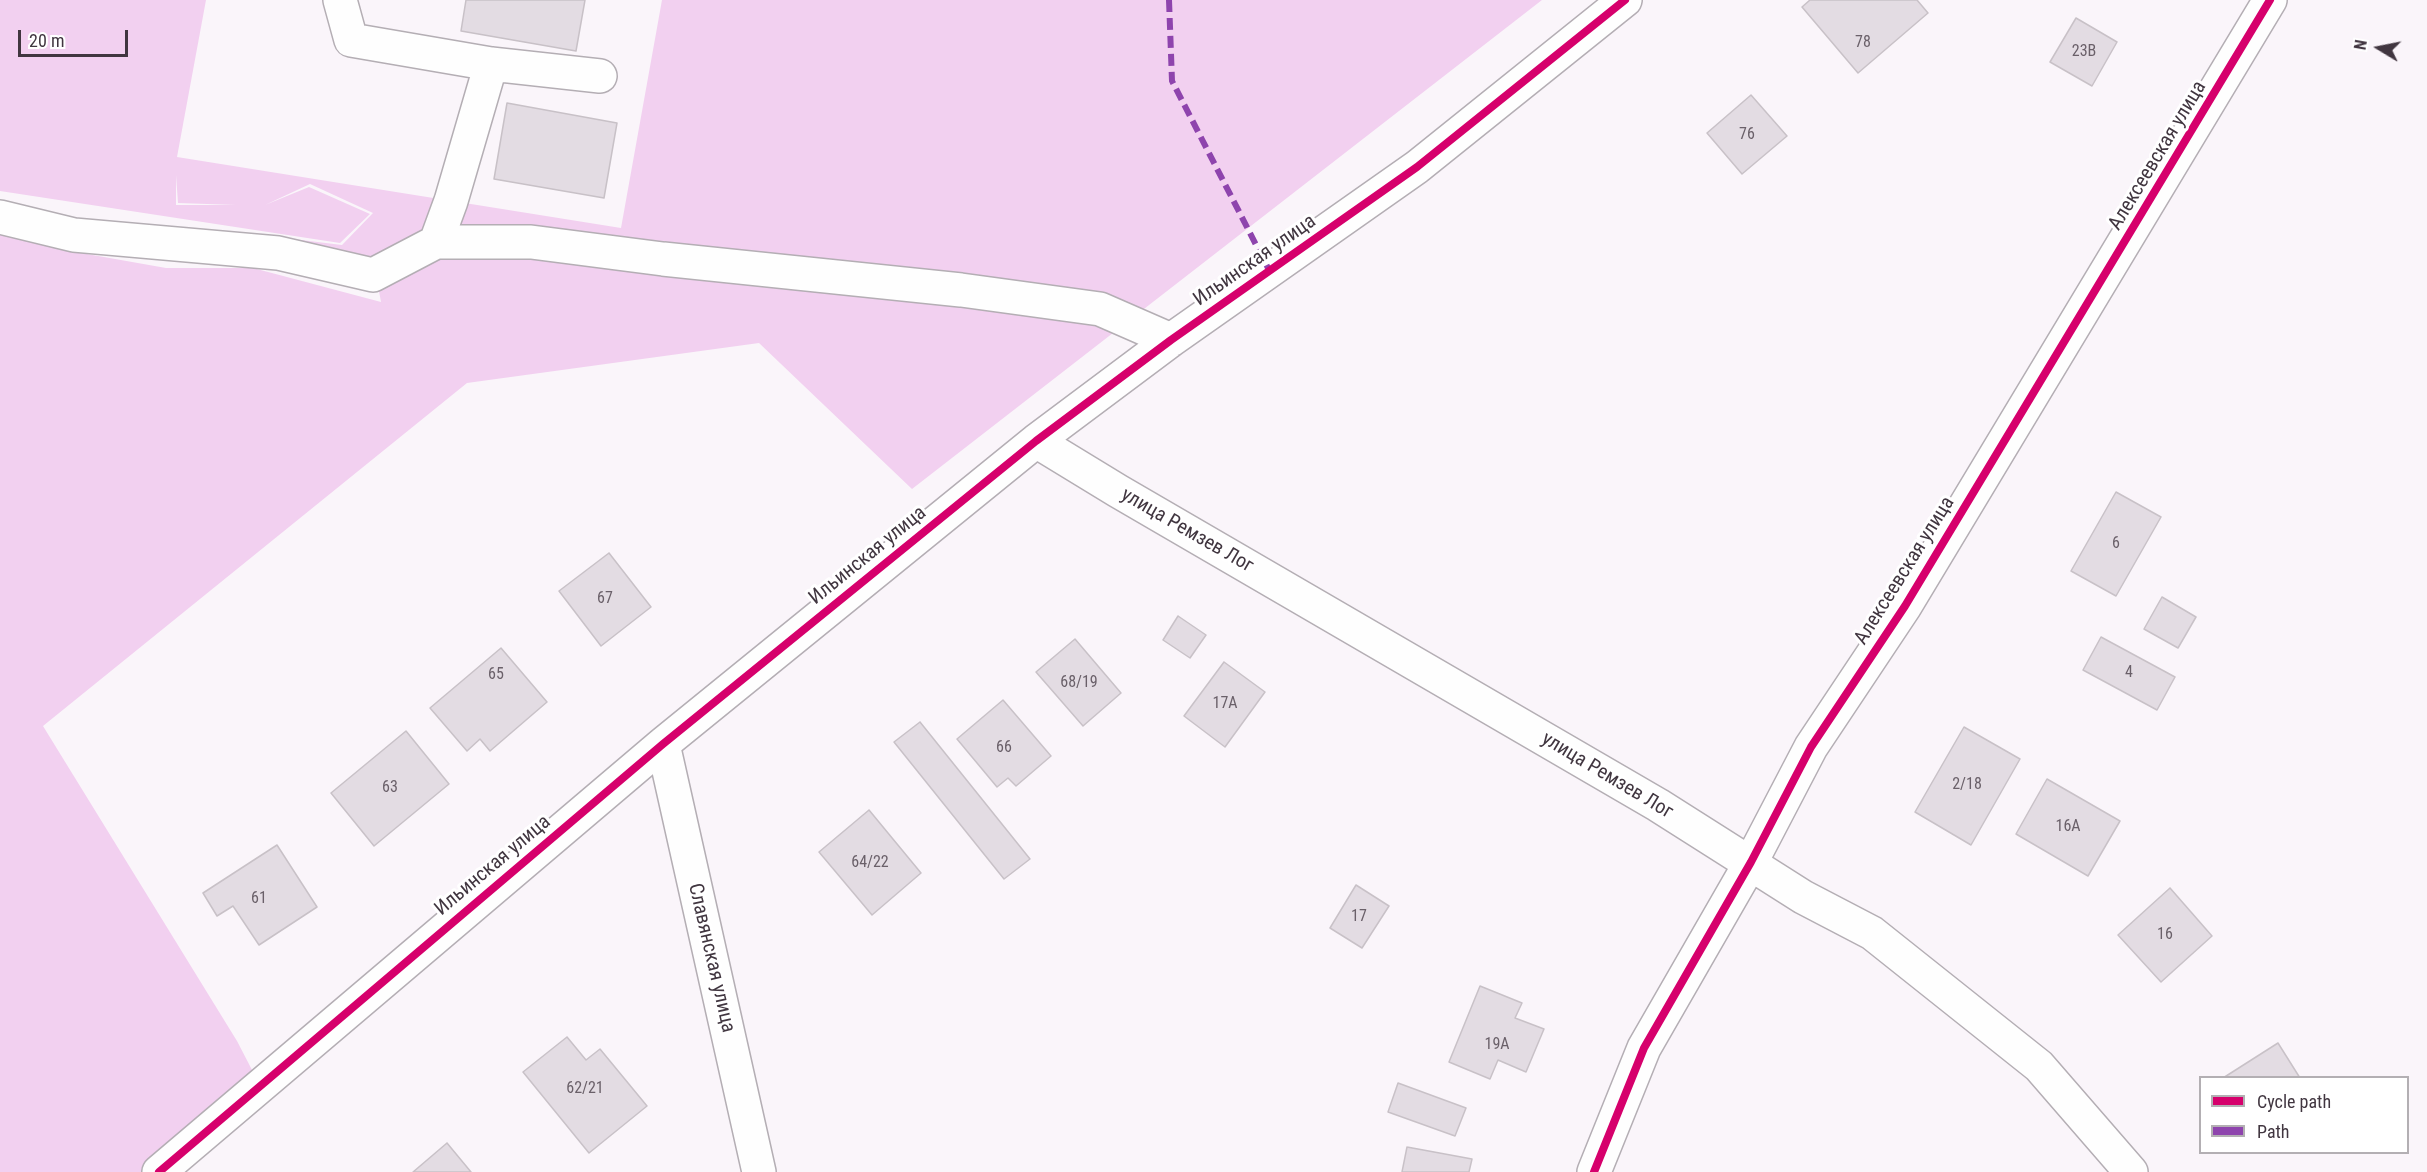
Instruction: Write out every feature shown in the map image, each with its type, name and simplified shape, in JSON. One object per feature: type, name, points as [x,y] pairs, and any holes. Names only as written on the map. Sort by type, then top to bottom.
[{"type":"street","points":[[340,0],[351,40],[490,64],[600,76]]},
{"type":"street","name":"Ильинская улица","points":[[159,1172],[663,744],[1035,441],[1171,340],[1417,167],[1625,0]]},
{"type":"street","name":"Алексеевская улица","points":[[1594,1172],[1644,1048],[1751,862],[1811,747],[1905,606],[2270,0]]},
{"type":"street","points":[[436,242],[451,201],[490,64]]},
{"type":"street","points":[[0,217],[74,235],[278,254],[373,274],[436,242],[531,242],[663,259],[962,290],[1100,309],[1171,340]]},
{"type":"street","name":"улица Ремзев Лог","points":[[1035,441],[1658,805],[1803,897],[1872,933],[2039,1066],[2131,1172]]},
{"type":"street","name":"Славянская улица","points":[[663,744],[759,1172]]},
{"type":"shaded area","points":[[0,0],[206,0],[177,157],[621,228],[662,0],[1542,0],[912,489],[759,343],[467,383],[43,726],[237,1041],[265,1095],[164,1172],[0,1172],[0,231],[70,251],[166,268],[253,268],[381,302],[373,259],[285,238],[342,245],[373,213],[310,184],[265,205],[309,187],[370,214],[340,243],[0,191]],"holes":[[[176,175],[178,203],[236,205],[176,205]]]},
{"type":"building","points":[[466,0],[585,0],[576,51],[461,31]]},
{"type":"building","points":[[1810,0],[1917,0],[1928,13],[1858,73],[1802,7]]},
{"type":"building","points":[[2076,18],[2117,42],[2092,86],[2050,62]]},
{"type":"building","points":[[1751,95],[1787,136],[1742,174],[1707,133]]},
{"type":"building","points":[[507,103],[617,123],[604,198],[494,179]]},
{"type":"building","points":[[2116,492],[2161,517],[2116,596],[2071,571]]},
{"type":"building","points":[[609,553],[651,607],[601,646],[559,591]]},
{"type":"building","points":[[2162,597],[2196,617],[2178,648],[2144,629]]},
{"type":"building","points":[[1178,616],[1206,635],[1190,658],[1163,640]]},
{"type":"building","points":[[2101,637],[2175,677],[2157,710],[2083,670]]},
{"type":"building","points":[[1075,639],[1121,693],[1083,726],[1036,672]]},
{"type":"building","points":[[501,648],[547,702],[490,751],[480,739],[467,751],[430,708]]},
{"type":"building","points":[[1224,662],[1265,692],[1225,747],[1184,716]]},
{"type":"building","points":[[1003,700],[1051,756],[1016,786],[1008,778],[997,787],[957,739]]},
{"type":"building","points":[[920,722],[1030,859],[1004,879],[894,742]]},
{"type":"building","points":[[1964,727],[2020,759],[1971,845],[1915,812]]},
{"type":"building","points":[[406,731],[449,784],[374,846],[331,793]]},
{"type":"building","points":[[2047,779],[2120,821],[2088,876],[2016,834]]},
{"type":"building","points":[[869,810],[921,873],[872,915],[819,852]]},
{"type":"building","points":[[277,845],[317,907],[259,945],[233,906],[217,916],[203,893]]},
{"type":"building","points":[[1356,885],[1389,906],[1362,948],[1330,928]]},
{"type":"building","points":[[2170,888],[2212,936],[2161,982],[2118,935]]},
{"type":"building","points":[[1480,986],[1522,1003],[1515,1018],[1544,1029],[1526,1072],[1498,1060],[1490,1079],[1449,1062]]},
{"type":"building","points":[[567,1037],[586,1060],[600,1049],[647,1106],[589,1153],[523,1072]]},
{"type":"building","points":[[2278,1043],[2299,1076],[2226,1076]]},
{"type":"building","points":[[1398,1083],[1466,1108],[1455,1136],[1388,1112]]},
{"type":"building","points":[[447,1143],[471,1172],[413,1172]]},
{"type":"building","points":[[1407,1147],[1472,1159],[1469,1172],[1402,1172]]},
{"type":"marked path","points":[[1169,0],[1172,81],[1270,272]]},
{"type":"cycle path","points":[[159,1172],[663,744],[1036,441],[1171,340],[1417,167],[1625,0]]},
{"type":"cycle path","points":[[1594,1172],[1644,1048],[1751,862],[1811,747],[1905,606],[2270,0]]}]
